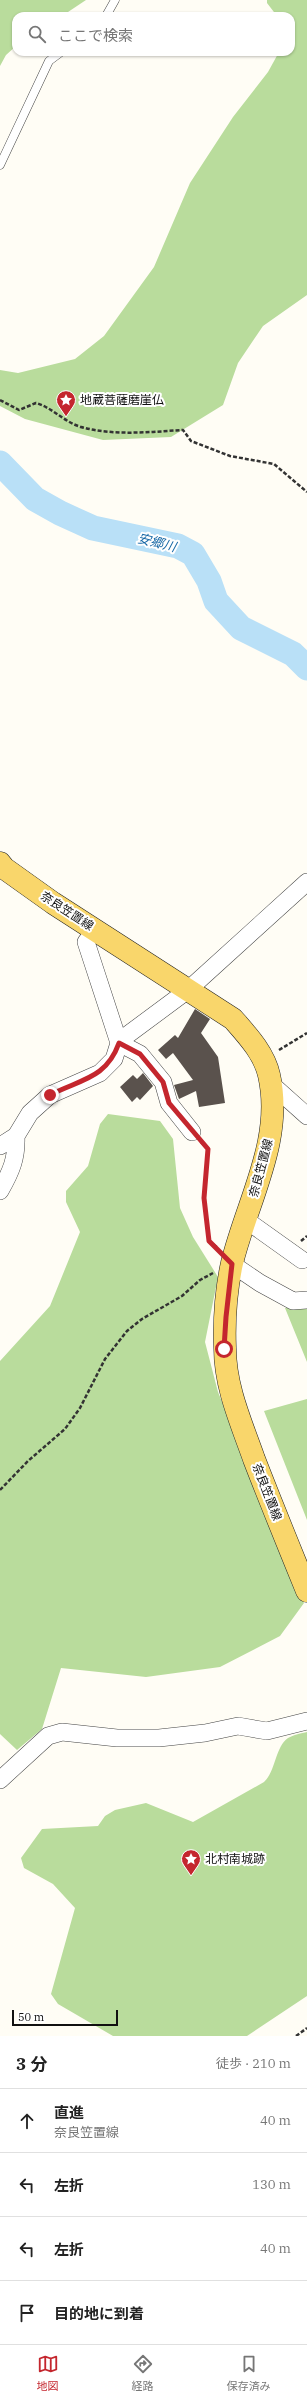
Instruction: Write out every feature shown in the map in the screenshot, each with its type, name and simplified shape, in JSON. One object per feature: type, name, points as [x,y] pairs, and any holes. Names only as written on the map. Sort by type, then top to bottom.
[{"type":"main road","name":"奈良笠置線","points":[[0,863],[4,868],[47,899],[233,1019],[252,1041],[263,1060],[270,1082],[272,1112],[270,1144],[232,1264],[224,1349],[230,1393],[307,1591]]},
{"type":"street","points":[[0,1146],[16,1136],[30,1113],[50,1095],[100,1073],[114,1059],[119,1043],[188,990],[307,882]]},
{"type":"street","points":[[95,930],[86,942],[119,1043],[140,1054],[145,1060],[163,1082],[169,1103],[192,1132]]},
{"type":"street","points":[[270,1082],[307,1116]]},
{"type":"street","points":[[0,1191],[13,1170],[16,1152],[16,1136]]},
{"type":"street","points":[[246,1220],[302,1260]]},
{"type":"street","points":[[232,1264],[260,1283],[293,1301],[307,1300]]},
{"type":"street","points":[[0,1780],[48,1736],[62,1732],[117,1738],[159,1738],[205,1733],[238,1726],[267,1731],[307,1721]]},
{"type":"lane","points":[[108,12],[115,0]]},
{"type":"lane","points":[[0,165],[49,61],[56,56]]},
{"type":"path","points":[[0,400],[19,410],[36,403],[48,407],[61,419],[82,427],[132,433],[183,430],[191,441],[230,456],[274,464],[307,492]]},
{"type":"path","points":[[263,1060],[307,1032]]},
{"type":"path","points":[[0,1490],[28,1461],[65,1429],[80,1408],[106,1359],[127,1331],[158,1308],[182,1296],[200,1280],[232,1264],[209,1241],[204,1198],[208,1149],[192,1132]]},
{"type":"path","points":[[296,2036],[307,2028]]},
{"type":"green space","points":[[0,0],[86,0],[68,12],[12,12],[12,50],[6,55],[0,66]]},
{"type":"green space","points":[[267,0],[307,0],[307,295],[263,326],[238,363],[223,405],[171,437],[103,440],[25,419],[0,406],[0,370],[18,373],[75,359],[104,336],[154,267],[190,183],[233,117],[268,72],[277,56],[295,56],[295,12],[274,12],[267,3]]},
{"type":"green space","points":[[108,1114],[160,1121],[173,1139],[180,1208],[193,1237],[218,1277],[205,1342],[218,1392],[304,1603],[280,1636],[220,1667],[146,1677],[61,1668],[42,1729],[17,1750],[0,1734],[0,1361],[50,1306],[80,1232],[66,1202],[66,1191],[88,1166],[100,1124]]},
{"type":"green space","points":[[307,1306],[307,1362],[285,1308]]},
{"type":"green space","points":[[307,1399],[307,1520],[264,1411]]},
{"type":"green space","points":[[307,1732],[307,1996],[247,2036],[113,2036],[58,2004],[51,1994],[75,1908],[53,1884],[24,1868],[21,1858],[42,1829],[98,1826],[105,1816],[115,1810],[146,1803],[193,1822],[264,1782],[271,1772],[280,1747],[284,1742],[290,1737]]},
{"type":"building","points":[[195,1009],[210,1019],[201,1033],[218,1057],[225,1103],[199,1107],[196,1091],[179,1099],[174,1085],[193,1080],[173,1053],[166,1059],[158,1050],[175,1035],[178,1038]]},
{"type":"building","points":[[143,1073],[153,1086],[140,1100],[137,1097],[132,1102],[120,1087],[133,1075],[137,1079]]},
{"type":"waterway","name":"安郷川","points":[[0,463],[35,499],[60,513],[93,528],[178,546],[193,554],[209,581],[216,601],[241,628],[293,654],[307,668]]},
{"type":"place","name":"地蔵菩薩磨崖仏","points":[[66,417]]},
{"type":"place","name":"北村南城跡","points":[[191,1876]]},
{"type":"route","points":[[50,1095],[72,1084],[100,1073],[114,1059],[119,1043],[140,1054],[163,1082],[169,1103],[192,1132],[208,1149],[204,1176],[204,1198],[209,1241],[223,1253],[232,1264],[224,1349]]}]
